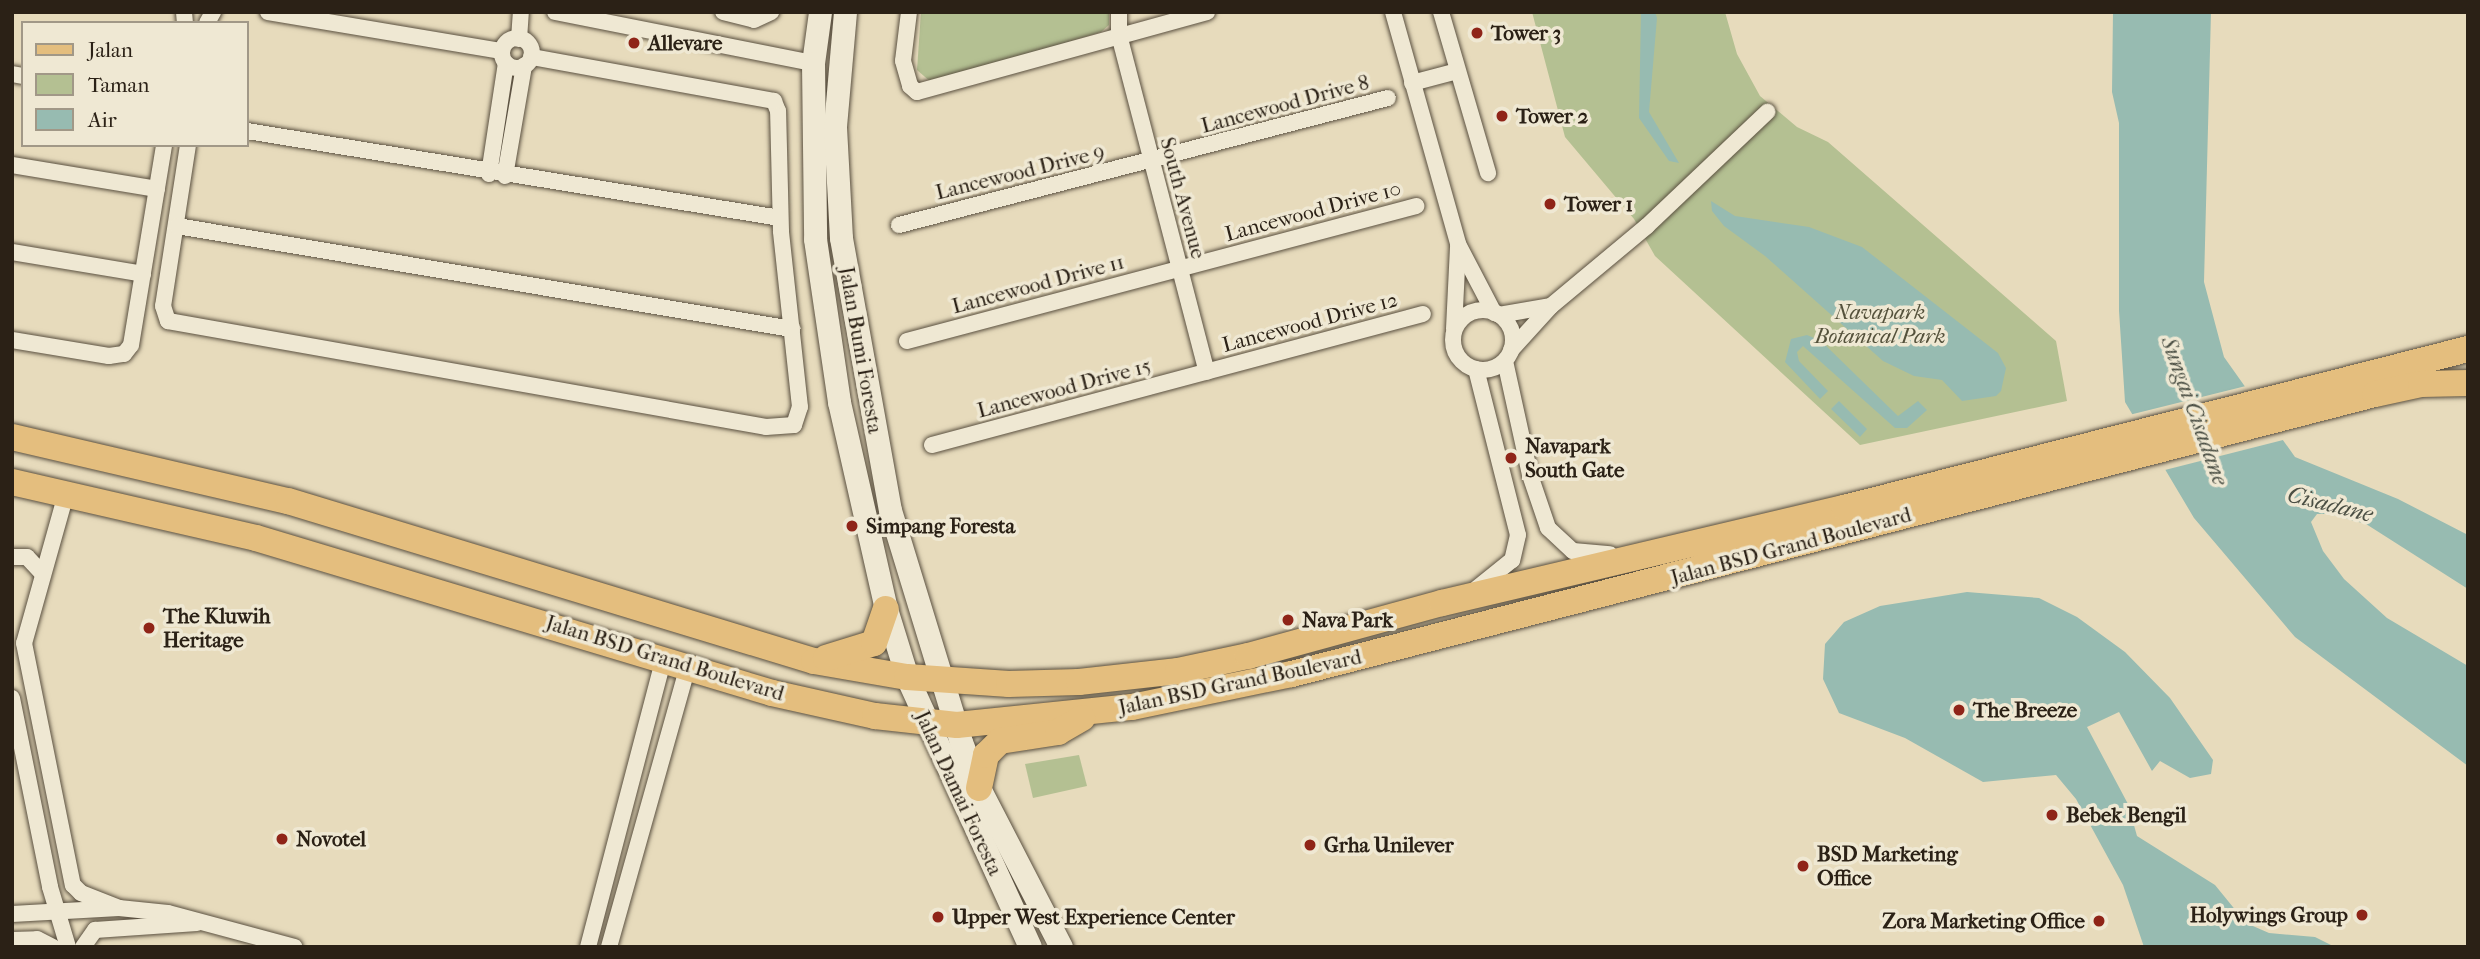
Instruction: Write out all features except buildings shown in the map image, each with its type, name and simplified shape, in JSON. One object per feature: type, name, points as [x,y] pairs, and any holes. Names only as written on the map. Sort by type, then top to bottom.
[{"type":"main road","name":"Jalan Bumi Foresta","points":[[820,12],[813,63],[815,239],[825,325],[886,609],[907,677]]},
{"type":"main road","name":"Jalan Bumi Foresta","points":[[845,12],[835,127],[841,238],[890,510],[941,680]]},
{"type":"main road","name":"Jalan BSD Grand Boulevard","points":[[12,482],[256,538],[675,665],[875,716],[957,724],[1089,713],[1292,674],[1859,516],[2344,390],[2468,349]]},
{"type":"main road","name":"Jalan BSD Grand Boulevard","points":[[2344,390],[2468,383]]},
{"type":"main road","name":"Jalan BSD Grand Boulevard","points":[[12,437],[288,501],[814,661],[941,680],[1079,682],[1178,671],[1675,547],[1859,516]]},
{"type":"main road","points":[[814,661],[858,652],[874,643],[886,609]]},
{"type":"main road","name":"Jalan Damai Foresta","points":[[907,677],[924,722],[959,785],[1030,947]]},
{"type":"main road","name":"Jalan Damai Foresta","points":[[941,680],[979,788],[1061,947]]},
{"type":"main road","points":[[979,788],[986,755],[1000,741],[1058,732],[1089,713]]},
{"type":"street","points":[[188,147],[163,306],[168,321],[178,326],[753,425],[781,429],[794,425],[799,418],[780,218],[778,111],[774,101],[504,57],[268,12]]},
{"type":"street","points":[[519,39],[522,12]]},
{"type":"street","points":[[555,12],[813,63]]},
{"type":"street","points":[[723,12],[754,20],[771,12]]},
{"type":"street","points":[[909,12],[903,61],[909,86],[917,92],[1207,12]]},
{"type":"street","name":"South Avenue","points":[[1119,12],[1119,35],[1208,372]]},
{"type":"street","points":[[1393,12],[1458,244],[1497,314],[1512,332],[1508,355],[1519,429],[1530,475],[1548,528],[1573,551],[1616,554],[1675,547]]},
{"type":"street","points":[[1441,12],[1488,173]]},
{"type":"street","points":[[519,39],[528,43],[528,61],[497,175],[504,57],[508,41],[519,39]]},
{"type":"street","points":[[1412,83],[1457,72]]},
{"type":"street","name":"Lancewood Drive 8","points":[[1151,161],[1388,98]]},
{"type":"street","points":[[1458,244],[1453,333],[1458,358],[1476,369],[1491,369],[1508,355],[1551,306],[1647,226],[1767,112]]},
{"type":"street","points":[[248,131],[497,175],[780,218]]},
{"type":"street","points":[[12,340],[109,356],[124,354],[131,345],[164,147]]},
{"type":"street","name":"Lancewood Drive 9","points":[[899,225],[1151,161]]},
{"type":"street","points":[[12,165],[157,189]]},
{"type":"street","name":"Lancewood Drive 10","points":[[1180,268],[1416,206]]},
{"type":"street","points":[[177,226],[792,329]]},
{"type":"street","points":[[12,252],[143,274]]},
{"type":"street","name":"Lancewood Drive 11","points":[[908,341],[1180,268]]},
{"type":"street","points":[[1453,333],[1469,313],[1497,314],[1551,306]]},
{"type":"street","name":"Lancewood Drive 12","points":[[1208,372],[1423,314]]},
{"type":"street","points":[[1442,603],[1491,580],[1512,560],[1518,535],[1476,369]]},
{"type":"street","name":"Lancewood Drive 15","points":[[932,445],[1208,372]]},
{"type":"street","points":[[1493,436],[1519,429]]},
{"type":"street","points":[[1505,482],[1530,475]]},
{"type":"street","points":[[66,494],[24,643],[73,885],[81,893],[119,908]]},
{"type":"street","points":[[12,557],[27,557],[43,574]]},
{"type":"street","points":[[588,947],[648,728],[675,665]]},
{"type":"street","points":[[609,947],[670,733],[675,665]]},
{"type":"street","points":[[12,698],[57,911],[68,947]]},
{"type":"street","points":[[648,728],[662,722],[670,733]]},
{"type":"street","points":[[12,914],[119,908],[206,921],[295,947]]},
{"type":"street","points":[[83,947],[95,930],[150,929],[206,921]]},
{"type":"street","points":[[12,940],[37,939],[53,947]]},
{"type":"green space","points":[[921,12],[1109,12],[1109,25],[1101,32],[932,83],[917,70]]},
{"type":"green space","name":"Navapark Botanical Park","points":[[1532,12],[1725,12],[1737,54],[1760,96],[1797,127],[1828,142],[2056,341],[2067,401],[1860,445],[1655,256],[1634,219],[1565,137]]},
{"type":"green space","points":[[1079,755],[1087,786],[1033,798],[1025,764]]},
{"type":"water","points":[[1641,12],[1655,12],[1657,18],[1649,112],[1679,163],[1669,161],[1639,118]]},
{"type":"water","points":[[2113,12],[2211,12],[2204,282],[2224,357],[2295,457],[2398,499],[2468,535],[2468,589],[2366,524],[2329,514],[2317,514],[2311,522],[2323,551],[2344,579],[2387,618],[2468,666],[2468,766],[2295,637],[2194,518],[2125,402],[2119,311],[2119,123],[2112,92]]},
{"type":"water","points":[[1711,201],[1735,216],[1809,227],[1862,247],[1998,353],[2006,368],[2001,391],[1996,396],[1962,401],[1942,380],[1914,376],[1883,361],[1765,256],[1724,226],[1712,211]]},
{"type":"water","points":[[1807,335],[1821,341],[1898,416],[1918,401],[1927,410],[1907,428],[1895,428],[1803,346],[1797,352],[1799,361],[1828,391],[1820,399],[1785,362],[1791,339]]},
{"type":"water","points":[[1839,401],[1867,429],[1860,437],[1831,409]]},
{"type":"water","points":[[1967,592],[2039,598],[2077,617],[2125,652],[2170,698],[2213,760],[2211,774],[2190,778],[2160,761],[2152,771],[2119,712],[2087,727],[2128,804],[2137,836],[2215,885],[2246,923],[2269,933],[2315,937],[2335,947],[2144,947],[2123,885],[2076,799],[2056,775],[1983,782],[1905,738],[1839,713],[1823,679],[1825,644],[1844,622],[1880,606]]},
{"type":"pier","points":[[2250,385],[2287,439],[2161,471],[2129,415]]},
{"type":"place","name":"Tower 3","points":[[1477,33]]},
{"type":"place","name":"Allevare","points":[[634,43]]},
{"type":"place","name":"Tower 2","points":[[1502,116]]},
{"type":"place","name":"Tower 1","points":[[1550,204]]},
{"type":"place","name":"Navapark South Gate","points":[[1511,458]]},
{"type":"place","name":"Simpang Foresta","points":[[852,526]]},
{"type":"place","name":"Nava Park","points":[[1288,620]]},
{"type":"place","name":"The Kluwih Heritage","points":[[149,628]]},
{"type":"place","name":"The Breeze","points":[[1959,710]]},
{"type":"place","name":"Bebek Bengil","points":[[2052,815]]},
{"type":"place","name":"Novotel","points":[[282,839]]},
{"type":"place","name":"Grha Unilever","points":[[1310,845]]},
{"type":"place","name":"BSD Marketing Office","points":[[1803,866]]},
{"type":"place","name":"Holywings Group","points":[[2362,915]]},
{"type":"place","name":"Upper West Experience Center","points":[[938,917]]},
{"type":"place","name":"Zora Marketing Office","points":[[2099,921]]},
{"type":"water label","name":"Sungai Cisadane","points":[[2194,411]]},
{"type":"water label","name":"Cisadane","points":[[2330,505]]}]
